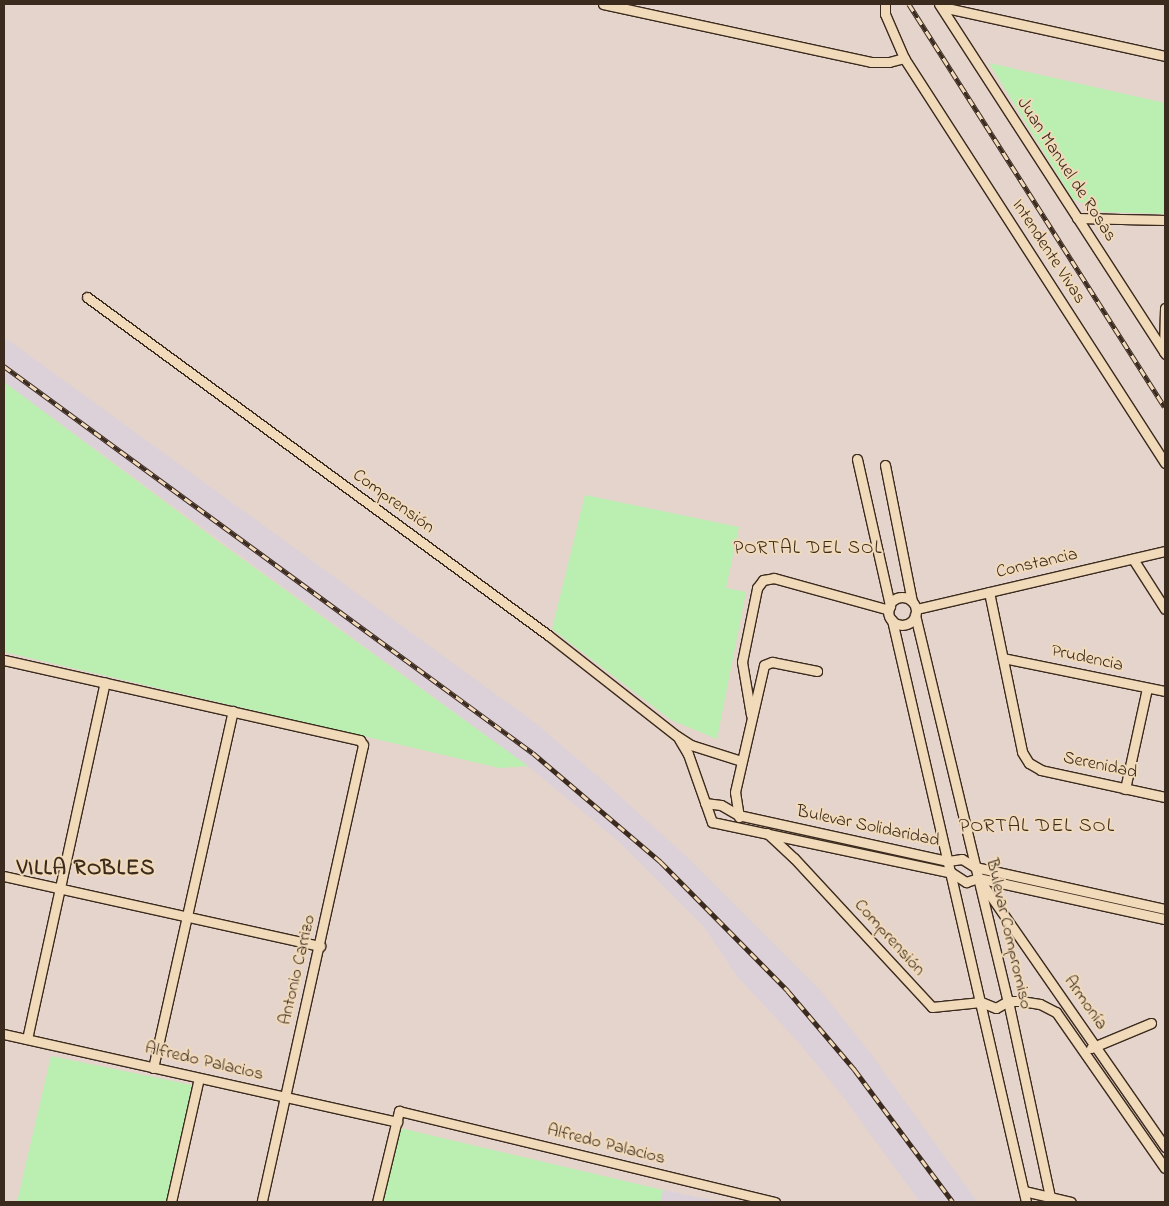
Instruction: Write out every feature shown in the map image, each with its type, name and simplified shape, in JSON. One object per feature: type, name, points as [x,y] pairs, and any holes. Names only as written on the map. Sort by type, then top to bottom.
[{"type":"street","points":[[602,4],[871,62],[889,62],[904,58]]},
{"type":"street","name":"Intendente Vivas","points":[[885,4],[885,14],[904,58],[1165,463]]},
{"type":"street","points":[[941,6],[1165,56]]},
{"type":"street","name":"Juan Manuel de Rosas","points":[[941,6],[1165,353]]},
{"type":"street","points":[[1078,218],[1165,220]]},
{"type":"street","name":"Comprensión","points":[[87,297],[548,635],[677,736],[691,745],[742,761]]},
{"type":"street","points":[[1165,308],[1165,353]]},
{"type":"street","points":[[857,460],[889,608],[952,873],[1026,1202]]},
{"type":"street","name":"Bulevar Compromiso","points":[[886,465],[915,608],[1008,1000],[1050,1200]]},
{"type":"street","name":"Constancia","points":[[915,608],[1165,551]]},
{"type":"street","points":[[1133,559],[1165,609]]},
{"type":"street","points":[[751,715],[742,662],[757,588],[763,580],[774,578],[889,608]]},
{"type":"street","points":[[989,592],[1002,658]]},
{"type":"street","points":[[889,608],[900,597],[915,608],[906,624],[892,620]]},
{"type":"street","name":"Prudencia","points":[[1002,658],[1165,691]]},
{"type":"street","name":"Serenidad","points":[[1002,658],[1022,752],[1029,763],[1042,770],[1165,798]]},
{"type":"street","points":[[4,660],[233,711],[153,1068]]},
{"type":"street","points":[[746,828],[738,815],[735,792],[751,715],[764,665],[772,662],[817,671]]},
{"type":"street","points":[[27,1039],[105,682]]},
{"type":"street","points":[[1125,788],[1147,688]]},
{"type":"street","name":"Antonio Carrizo","points":[[233,711],[360,740],[363,745],[262,1202]]},
{"type":"street","name":"Comprensión","points":[[677,736],[688,754],[712,822],[746,828]]},
{"type":"street","name":"Bulevar Solidaridad","points":[[705,803],[722,805],[738,815],[948,861],[962,859],[975,867],[1165,908]]},
{"type":"street","name":"Bulevar Solidaridad","points":[[746,828],[952,873],[966,882],[978,878],[1165,919]]},
{"type":"street","name":"Comprensión","points":[[767,833],[794,858],[932,1007],[981,1002],[996,1008],[1008,1000]]},
{"type":"street","points":[[4,876],[320,946]]},
{"type":"street","name":"Armonía","points":[[978,878],[1165,1147]]},
{"type":"street","name":"Armonía","points":[[1008,1000],[1040,1004],[1056,1012],[1165,1168]]},
{"type":"street","points":[[1083,1051],[1151,1023]]},
{"type":"street","name":"Alfredo Palacios","points":[[4,1034],[397,1122],[400,1111],[775,1202]]},
{"type":"street","points":[[171,1202],[199,1078]]},
{"type":"street","points":[[378,1202],[397,1122]]},
{"type":"street","points":[[1024,1191],[1050,1200],[1071,1202]]},
{"type":"shaded area","points":[[4,337],[534,722],[602,780],[689,859],[820,990],[871,1054],[977,1202],[920,1202],[844,1098],[800,1044],[737,976],[704,927],[617,840],[528,766],[4,382]]},
{"type":"shaded area","points":[[663,1190],[721,1202],[660,1202]]},
{"type":"green space","points":[[989,63],[1165,103],[1165,214],[1102,212],[1073,199]]},
{"type":"green space","points":[[4,382],[219,542],[528,766],[499,768],[4,652]]},
{"type":"green space","points":[[585,495],[739,527],[726,588],[746,592],[717,739],[671,720],[552,629]]},
{"type":"green space","points":[[51,1056],[192,1085],[166,1202],[17,1202]]},
{"type":"green space","points":[[400,1128],[663,1190],[660,1202],[382,1202]]},
{"type":"railway","points":[[909,4],[1165,407]]},
{"type":"railway","points":[[4,366],[533,753],[661,862],[788,991],[855,1070],[953,1202]]},
{"type":"district","name":"PORTAL DEL SOL","points":[[808,549]]},
{"type":"district","name":"PORTAL DEL SOL","points":[[1037,826]]},
{"type":"district","name":"VILLA ROBLES","points":[[86,870]]}]
